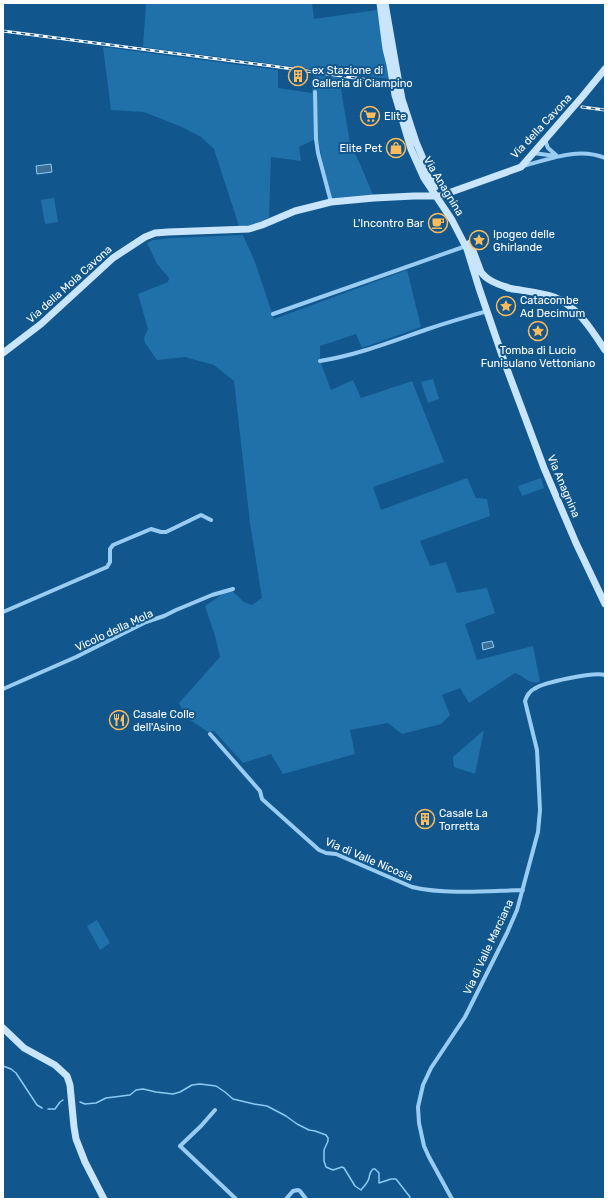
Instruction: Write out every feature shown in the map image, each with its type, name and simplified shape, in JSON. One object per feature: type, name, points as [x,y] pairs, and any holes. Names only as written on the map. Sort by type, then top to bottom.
[{"type":"main road","name":"Via Anagnina","points":[[380,3],[386,50],[395,95],[405,119]]},
{"type":"main road","name":"Via Anagnina","points":[[385,3],[405,119],[415,160],[424,178],[466,235],[483,274],[491,281],[512,289]]},
{"type":"main road","name":"Via della Cavona","points":[[438,196],[521,167],[536,154],[545,140],[600,77],[605,69]]},
{"type":"main road","name":"Via Anagnina","points":[[438,196],[466,246],[493,329],[547,476],[576,544],[605,604]]},
{"type":"main road","name":"Via della Mola Cavona","points":[[3,353],[42,324],[113,258],[134,243],[155,233],[249,228],[262,225],[300,209],[330,202],[438,196]]},
{"type":"main road","name":"Via Anagnina","points":[[493,329],[483,286],[485,284],[557,298],[567,304],[581,317],[605,350]]},
{"type":"main road","points":[[3,1028],[24,1048],[56,1066],[67,1076],[70,1085],[76,1139],[85,1162],[104,1199]]},
{"type":"street","points":[[315,92],[316,139],[330,202]]},
{"type":"street","points":[[545,140],[549,149],[558,156]]},
{"type":"street","points":[[521,167],[573,153],[596,155],[605,158]]},
{"type":"street","points":[[536,154],[558,156]]},
{"type":"street","points":[[536,154],[540,161]]},
{"type":"street","points":[[534,163],[536,154]]},
{"type":"street","points":[[273,314],[466,246]]},
{"type":"street","points":[[320,361],[340,358],[487,311]]},
{"type":"street","points":[[3,612],[107,567],[110,562],[110,549],[113,546],[151,529],[166,532],[201,515],[211,520]]},
{"type":"street","name":"Vicolo della Mola","points":[[3,689],[76,657],[146,622],[164,616],[212,595],[232,589]]},
{"type":"street","name":"Via di Valle Marciana","points":[[452,1199],[424,1146],[419,1123],[418,1107],[423,1085],[430,1068],[465,1017],[507,933],[517,910],[523,890],[538,832],[540,810],[537,750],[525,701],[527,695],[532,689],[541,685],[590,675],[605,675]]},
{"type":"street","name":"Via di Valle Nicosia","points":[[210,734],[260,791],[262,799],[319,850],[326,853],[336,854],[422,890],[523,890]]},
{"type":"street","points":[[215,1110],[180,1146],[236,1199]]},
{"type":"street","points":[[286,1199],[293,1191],[298,1190],[306,1199]]},
{"type":"shaded area","points":[[146,3],[312,3],[314,19],[377,10],[389,79],[143,47]]},
{"type":"shaded area","points":[[103,47],[278,70],[278,88],[312,93],[314,75],[339,78],[350,143],[373,195],[332,200],[318,138],[299,147],[301,161],[271,157],[269,217],[255,224],[239,226],[214,149],[201,137],[182,127],[144,112],[111,110]]},
{"type":"shaded area","points":[[51,164],[52,172],[37,174],[36,166]]},
{"type":"shaded area","points":[[54,198],[58,222],[45,224],[41,200]]},
{"type":"shaded area","points":[[243,235],[255,262],[274,319],[407,270],[421,327],[362,348],[356,334],[320,346],[320,361],[331,390],[353,380],[361,398],[412,381],[444,462],[373,487],[381,510],[467,478],[476,498],[487,499],[490,516],[420,541],[430,566],[446,562],[457,593],[487,588],[495,613],[465,624],[477,660],[533,646],[540,682],[536,683],[529,681],[515,673],[469,703],[460,688],[442,695],[450,715],[441,724],[402,734],[388,723],[350,730],[355,754],[283,774],[271,754],[243,763],[214,731],[208,732],[186,717],[179,703],[220,657],[205,606],[224,593],[232,591],[244,602],[252,605],[262,598],[250,523],[234,381],[214,365],[185,357],[157,360],[145,343],[144,338],[148,329],[138,294],[168,282],[169,278],[157,264],[147,243],[153,240],[171,238]]},
{"type":"shaded area","points":[[433,379],[439,399],[428,403],[421,382]]},
{"type":"shaded area","points":[[541,478],[544,488],[522,496],[518,486]]},
{"type":"shaded area","points":[[492,641],[494,647],[483,650],[482,643]]},
{"type":"shaded area","points":[[484,730],[475,774],[454,767],[453,757]]},
{"type":"shaded area","points":[[97,920],[110,943],[100,950],[87,926]]},
{"type":"waterway","points":[[3,1066],[16,1073],[37,1105],[42,1108]]},
{"type":"waterway","points":[[80,1102],[85,1104],[96,1103],[106,1098],[130,1095],[136,1090],[143,1089],[173,1094],[192,1085],[200,1084],[216,1086],[233,1099],[267,1106],[309,1130],[326,1135],[328,1138],[324,1150],[324,1161],[326,1167],[333,1170],[342,1167],[344,1168],[355,1186],[361,1190],[368,1182],[371,1172],[375,1169],[379,1173],[379,1183],[396,1179],[410,1197],[409,1199]]},
{"type":"waterway","points":[[48,1109],[55,1109],[63,1100]]},
{"type":"railway","points":[[3,31],[383,82]]},
{"type":"railway","points":[[582,107],[605,110]]},
{"type":"place","name":"ex Stazione di Galleria di Ciampino","points":[[298,76]]},
{"type":"place","name":"Elite","points":[[370,116]]},
{"type":"place","name":"Elite Pet","points":[[396,148]]},
{"type":"place","name":"L'Incontro Bar","points":[[438,223]]},
{"type":"place","name":"Ipogeo delle Ghirlande","points":[[479,240]]},
{"type":"place","name":"Catacombe Ad Decimum","points":[[506,306]]},
{"type":"place","name":"Tomba di Lucio Funisulano Vettoniano","points":[[538,331]]},
{"type":"place","name":"Casale Colle dell'Asino","points":[[119,720]]},
{"type":"place","name":"Casale La Torretta","points":[[425,819]]}]
